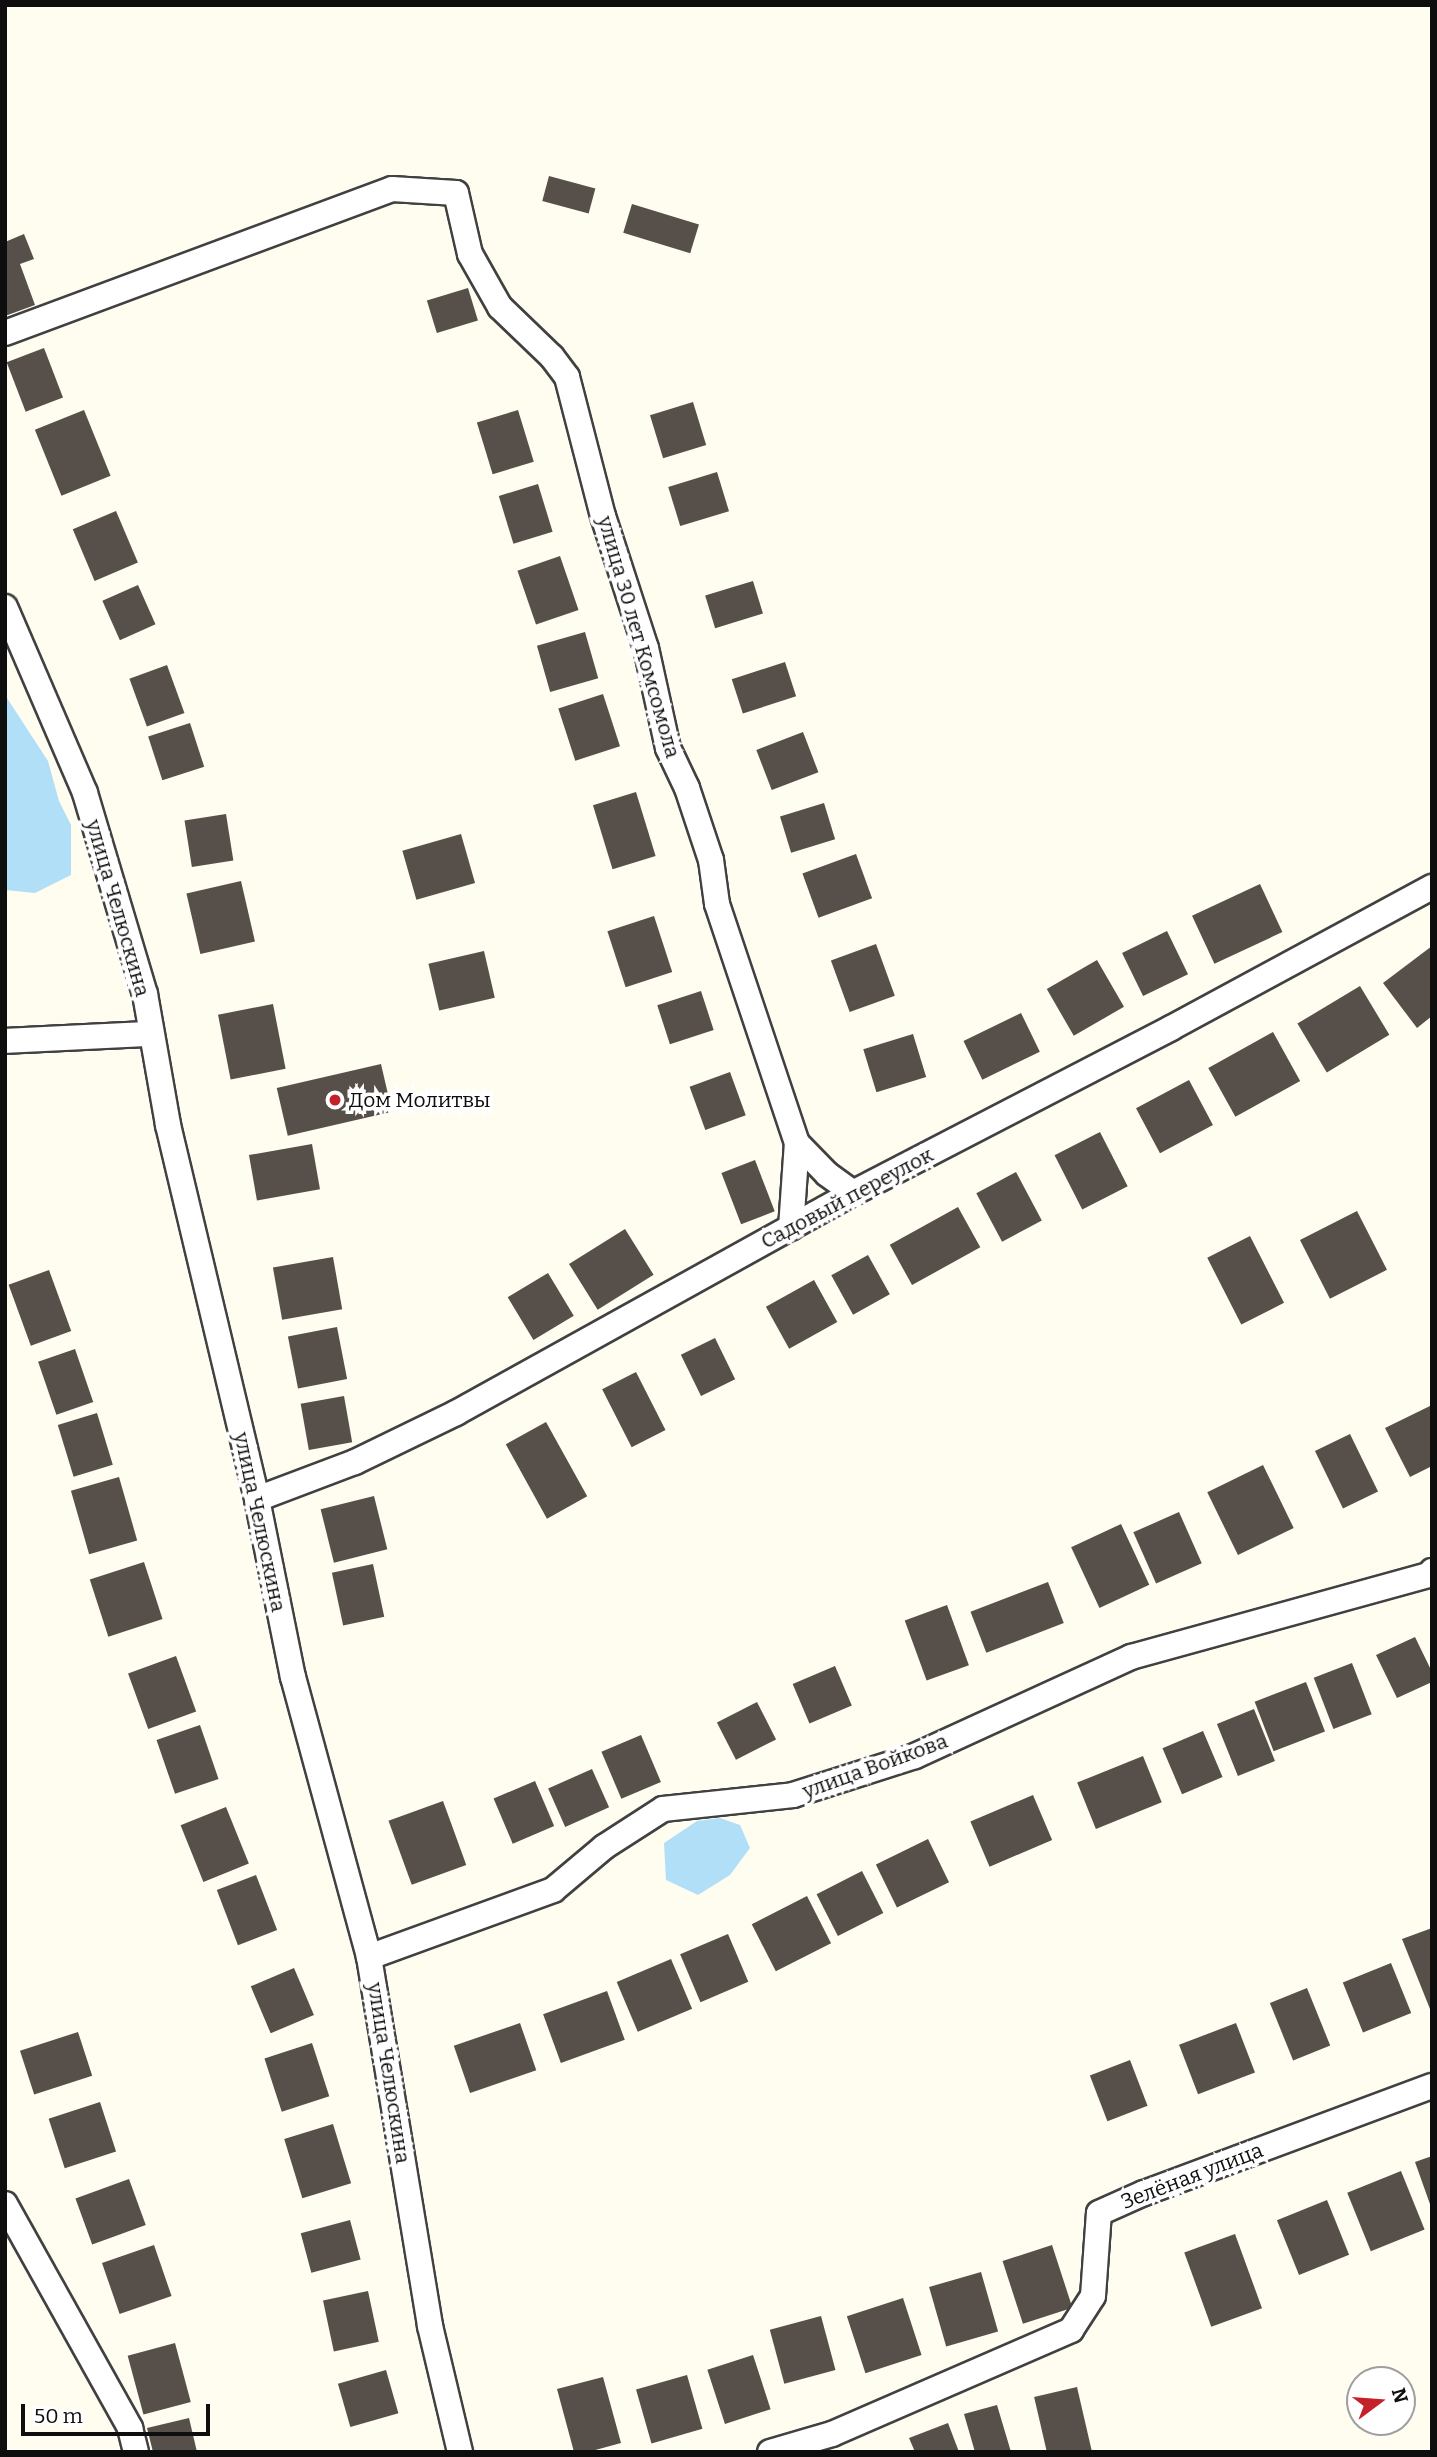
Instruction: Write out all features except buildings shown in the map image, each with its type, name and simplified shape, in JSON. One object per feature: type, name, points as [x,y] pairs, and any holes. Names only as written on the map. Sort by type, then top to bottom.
[{"type":"street","name":"улица 30 лет Комсомола","points":[[5,333],[392,189],[456,193],[470,254],[500,307],[552,357],[567,377],[603,516],[646,648],[668,748],[687,788],[711,860],[717,905],[797,1143],[791,1228]]},
{"type":"street","name":"улица Челюскина","points":[[5,607],[85,793],[145,994],[168,1125],[257,1499],[293,1677],[369,1956],[430,2326],[460,2452]]},
{"type":"street","name":"Садовый переулок","points":[[257,1499],[355,1462],[445,1418],[853,1193],[1171,1028],[1432,887]]},
{"type":"street","points":[[5,1041],[150,1034]]},
{"type":"street","name":"улица 30 лет Комсомола","points":[[797,1143],[827,1174],[853,1193]]},
{"type":"street","name":"улица Войкова","points":[[369,1956],[553,1890],[604,1847],[663,1809],[793,1795],[915,1756],[1131,1657],[1429,1575],[1432,1571]]},
{"type":"street","name":"Зелёная улица","points":[[770,2452],[832,2434],[1071,2330],[1093,2296],[1099,2213],[1144,2193],[1432,2086]]},
{"type":"street","points":[[5,2204],[130,2428],[136,2452]]},
{"type":"water","points":[[5,695],[48,761],[59,801],[71,825],[71,875],[35,893],[5,890]]},
{"type":"water","points":[[720,1818],[740,1825],[750,1848],[730,1875],[698,1895],[666,1880],[664,1843],[697,1821]]},
{"type":"place","name":"Дом Молитвы","points":[[335,1100]]}]
